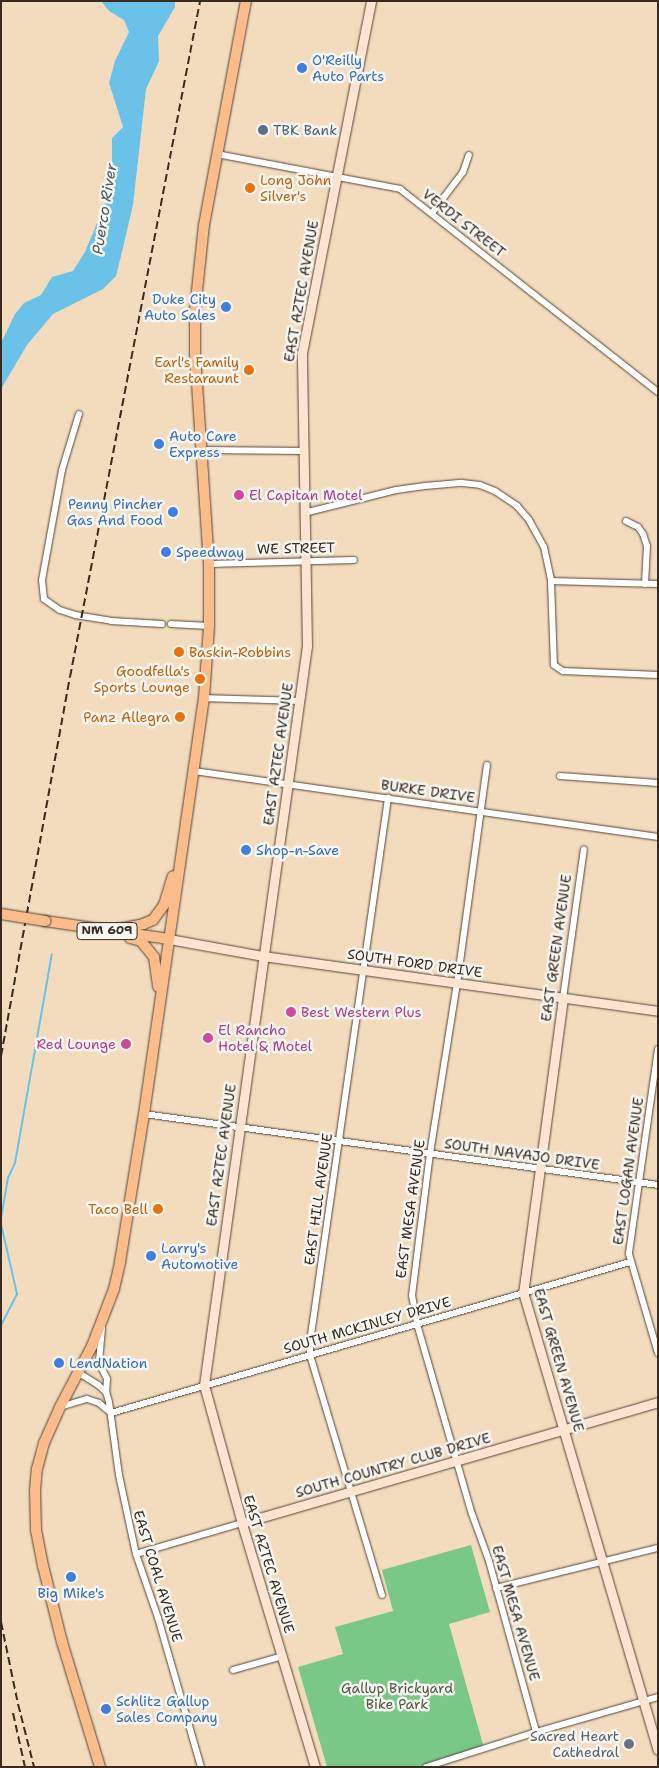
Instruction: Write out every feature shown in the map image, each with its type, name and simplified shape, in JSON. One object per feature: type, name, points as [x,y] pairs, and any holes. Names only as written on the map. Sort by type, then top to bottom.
[{"type":"main road","points":[[100,1767],[62,1642],[36,1531],[37,1470],[44,1443],[60,1407],[79,1373],[102,1322],[114,1289],[126,1235],[188,815],[204,698],[209,626],[209,564],[194,310],[199,252],[246,1]]},
{"type":"main road","name":"EAST AZTEC AVENUE","points":[[315,1767],[242,1523],[204,1385],[307,646],[302,353],[371,1]]},
{"type":"main road","points":[[108,931],[143,924],[158,914],[170,887],[188,815]]},
{"type":"main road","name":"NM 609","points":[[1,914],[169,939]]},
{"type":"main road","points":[[108,931],[141,941],[154,957],[158,987],[157,1024]]},
{"type":"main road","name":"SOUTH FORD DRIVE","points":[[169,939],[263,956],[658,1011]]},
{"type":"main road","name":"EAST GREEN AVENUE","points":[[563,998],[523,1292],[658,1750]]},
{"type":"main road","name":"SOUTH COUNTRY CLUB DRIVE","points":[[242,1523],[658,1402]]},
{"type":"street","name":"VERDI STREET","points":[[217,154],[400,189],[658,392]]},
{"type":"street","points":[[432,213],[463,172],[468,154]]},
{"type":"street","points":[[79,414],[62,470],[42,580],[44,599],[60,610],[75,615],[111,621],[162,624]]},
{"type":"street","points":[[202,450],[303,451]]},
{"type":"street","points":[[304,513],[396,490],[442,484],[480,485],[507,498],[529,520],[544,547],[551,581],[554,665],[564,671],[658,675]]},
{"type":"street","points":[[626,521],[638,527],[643,534],[646,546],[646,584]]},
{"type":"street","name":"WE STREET","points":[[209,564],[354,560]]},
{"type":"street","points":[[551,581],[658,584]]},
{"type":"street","points":[[171,624],[209,626]]},
{"type":"street","points":[[204,698],[299,701]]},
{"type":"street","name":"EAST MESA AVENUE","points":[[487,766],[457,983],[430,1153],[412,1280],[412,1295],[417,1324],[496,1588],[536,1732]]},
{"type":"street","name":"BURKE DRIVE","points":[[194,771],[658,836]]},
{"type":"street","points":[[560,776],[658,783]]},
{"type":"street","name":"EAST HILL AVENUE","points":[[382,1595],[310,1355],[310,1342],[388,798]]},
{"type":"street","name":"EAST GREEN AVENUE","points":[[563,998],[584,849]]},
{"type":"street","name":"EAST LOGAN AVENUE","points":[[658,1049],[639,1182],[630,1262],[658,1353]]},
{"type":"street","name":"SOUTH NAVAJO DRIVE","points":[[144,1114],[658,1185]]},
{"type":"street","name":"SOUTH MCKINLEY DRIVE","points":[[111,1413],[630,1262]]},
{"type":"street","name":"EAST COAL AVENUE","points":[[102,1322],[99,1363],[107,1379],[106,1392],[111,1413],[120,1483],[136,1554],[158,1618],[201,1767]]},
{"type":"street","points":[[79,1373],[91,1379],[106,1392]]},
{"type":"street","points":[[60,1407],[88,1399],[99,1403],[111,1413]]},
{"type":"street","name":"SOUTH COUNTRY CLUB DRIVE","points":[[136,1554],[242,1523]]},
{"type":"street","points":[[496,1588],[604,1563],[658,1548]]},
{"type":"street","points":[[233,1670],[283,1656]]},
{"type":"street","points":[[431,1766],[536,1732],[658,1697]]},
{"type":"green space","name":"Gallup Brickyard Bike Park","points":[[471,1545],[490,1612],[449,1624],[484,1748],[419,1767],[327,1767],[298,1667],[343,1654],[335,1627],[393,1611],[382,1570]]},
{"type":"water","name":"Puerco River","points":[[101,1],[175,1],[175,7],[158,36],[159,61],[146,89],[133,205],[116,276],[103,289],[53,314],[27,345],[1,389],[1,343],[15,314],[24,303],[41,295],[52,277],[73,271],[85,252],[112,187],[112,138],[123,127],[109,83],[115,61],[129,32],[124,20],[109,11]]},
{"type":"waterway","points":[[1,1218],[8,1178],[15,1163],[52,954]]},
{"type":"waterway","points":[[1,1224],[17,1294],[1,1325]]},
{"type":"railway","points":[[1,1056],[70,677],[200,1]]},
{"type":"railway","points":[[1,1622],[18,1704],[34,1767]]},
{"type":"railway","points":[[13,1713],[25,1767]]},
{"type":"place","name":"O'Reilly Auto Parts","points":[[302,68]]},
{"type":"place","name":"TBK Bank","points":[[263,130]]},
{"type":"place","name":"Long John Silver's","points":[[250,188]]},
{"type":"place","name":"Duke City Auto Sales","points":[[226,307]]},
{"type":"place","name":"Earl's Family Restaraunt","points":[[249,370]]},
{"type":"place","name":"Auto Care Express","points":[[159,444]]},
{"type":"place","name":"El Capitan Motel","points":[[239,495]]},
{"type":"place","name":"Penny Pincher Gas And Food","points":[[173,512]]},
{"type":"place","name":"Speedway","points":[[166,552]]},
{"type":"place","name":"Baskin-Robbins","points":[[179,652]]},
{"type":"place","name":"Goodfella's Sports Lounge","points":[[200,679]]},
{"type":"place","name":"Panz Allegra","points":[[180,717]]},
{"type":"place","name":"Shop-n-Save","points":[[246,850]]},
{"type":"place","name":"Best Western Plus","points":[[291,1012]]},
{"type":"place","name":"El Rancho Hotel & Motel","points":[[208,1038]]},
{"type":"place","name":"Red Lounge","points":[[126,1044]]},
{"type":"place","name":"Taco Bell","points":[[158,1209]]},
{"type":"place","name":"Larry's Automotive","points":[[151,1256]]},
{"type":"place","name":"LendNation","points":[[59,1363]]},
{"type":"place","name":"Big Mike's","points":[[71,1577]]},
{"type":"place","name":"Schlitz Gallup Sales Company","points":[[106,1709]]},
{"type":"place","name":"Sacred Heart Cathedral","points":[[629,1744]]}]
